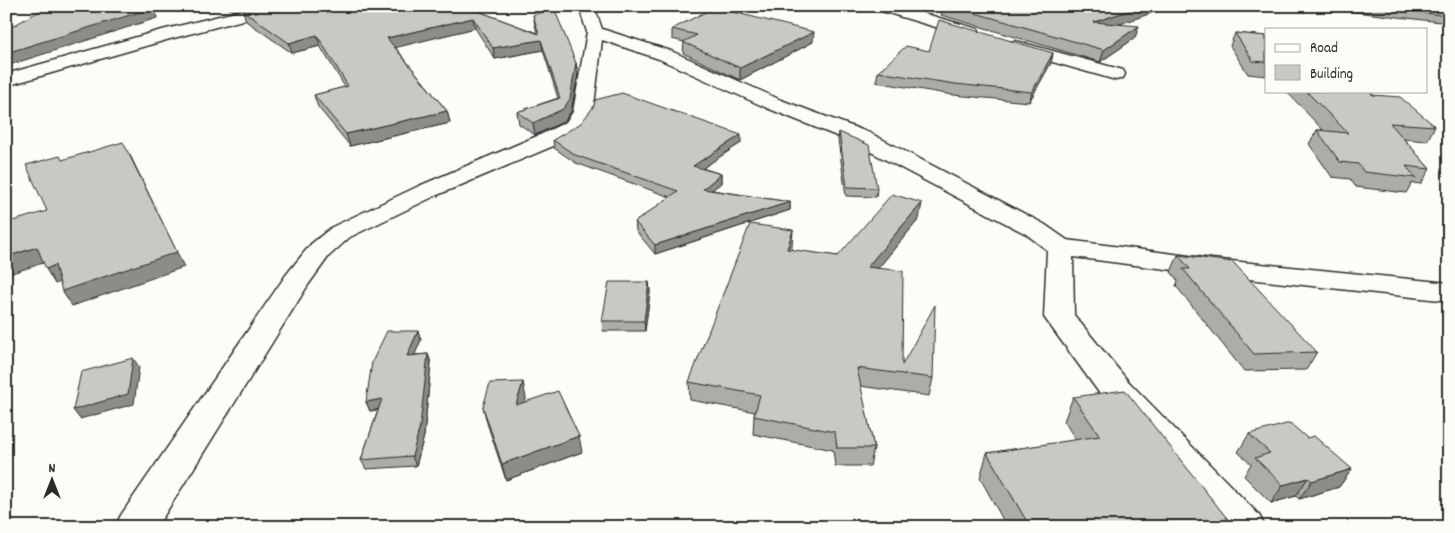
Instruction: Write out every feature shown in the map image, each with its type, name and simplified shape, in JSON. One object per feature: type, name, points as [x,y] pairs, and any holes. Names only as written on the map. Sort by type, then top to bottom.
[{"type":"street","points":[[6,80],[154,38],[280,6]]},
{"type":"street","points":[[880,6],[985,37]]},
{"type":"street","points":[[135,527],[296,281],[320,250],[341,232],[427,191],[550,138],[573,126],[583,113],[595,32],[586,7]]},
{"type":"street","points":[[595,32],[665,55],[774,104],[862,138],[1035,229],[1060,247],[1212,267],[1449,292]]},
{"type":"street","points":[[1004,42],[1116,74]]},
{"type":"street","points":[[1060,247],[1059,317],[1115,389],[1245,527]]},
{"type":"building","points":[[48,6],[152,6],[153,8],[6,53],[6,30]]},
{"type":"building","points":[[261,6],[465,6],[539,34],[533,15],[554,8],[576,63],[570,99],[563,109],[533,123],[517,112],[560,98],[541,40],[493,48],[473,18],[387,38],[447,111],[346,134],[314,95],[348,86],[317,35],[289,43],[243,11]]},
{"type":"building","points":[[717,6],[723,6],[729,11],[814,32],[740,68],[683,42],[697,35],[672,29]]},
{"type":"building","points":[[951,6],[1143,6],[1094,22],[1139,26],[1104,50]]},
{"type":"building","points":[[1367,6],[1440,6],[1449,12],[1449,16]]},
{"type":"building","points":[[939,20],[1053,53],[1032,92],[955,84],[878,72],[906,46],[929,51]]},
{"type":"building","points":[[1235,33],[1265,36],[1265,62],[1253,61]]},
{"type":"building","points":[[1307,92],[1370,92],[1373,95],[1400,97],[1435,126],[1390,123],[1430,169],[1406,166],[1416,178],[1364,172],[1358,164],[1340,162],[1317,130],[1348,133]]},
{"type":"building","points":[[622,93],[741,135],[693,166],[721,174],[703,189],[790,202],[655,245],[635,222],[678,191],[575,155],[553,140],[581,123],[594,106],[595,100]]},
{"type":"building","points":[[839,132],[869,145],[877,188],[847,187]]},
{"type":"building","points":[[123,142],[177,252],[62,291],[55,265],[46,269],[37,247],[6,257],[6,223],[47,211],[26,165],[60,156],[62,160]]},
{"type":"building","points":[[892,194],[922,203],[867,267],[903,271],[902,365],[935,305],[933,378],[857,368],[874,448],[837,448],[835,432],[754,416],[760,395],[689,382],[750,224],[793,230],[787,249],[838,256]]},
{"type":"building","points":[[1178,255],[1233,262],[1317,352],[1254,354],[1183,269],[1190,269]]},
{"type":"building","points":[[609,282],[649,282],[644,321],[602,321]]},
{"type":"building","points":[[387,331],[418,331],[407,356],[428,354],[420,426],[412,456],[361,460],[382,399],[366,402],[372,362]]},
{"type":"building","points":[[133,358],[128,394],[73,410],[81,372]]},
{"type":"building","points":[[523,382],[516,405],[558,391],[579,436],[502,464],[483,407],[490,383]]},
{"type":"building","points":[[1125,390],[1234,527],[1030,527],[987,453],[1100,436],[1073,397]]},
{"type":"building","points":[[1290,423],[1307,438],[1314,436],[1352,469],[1312,481],[1308,478],[1283,485],[1255,458],[1270,453],[1249,434]]}]
